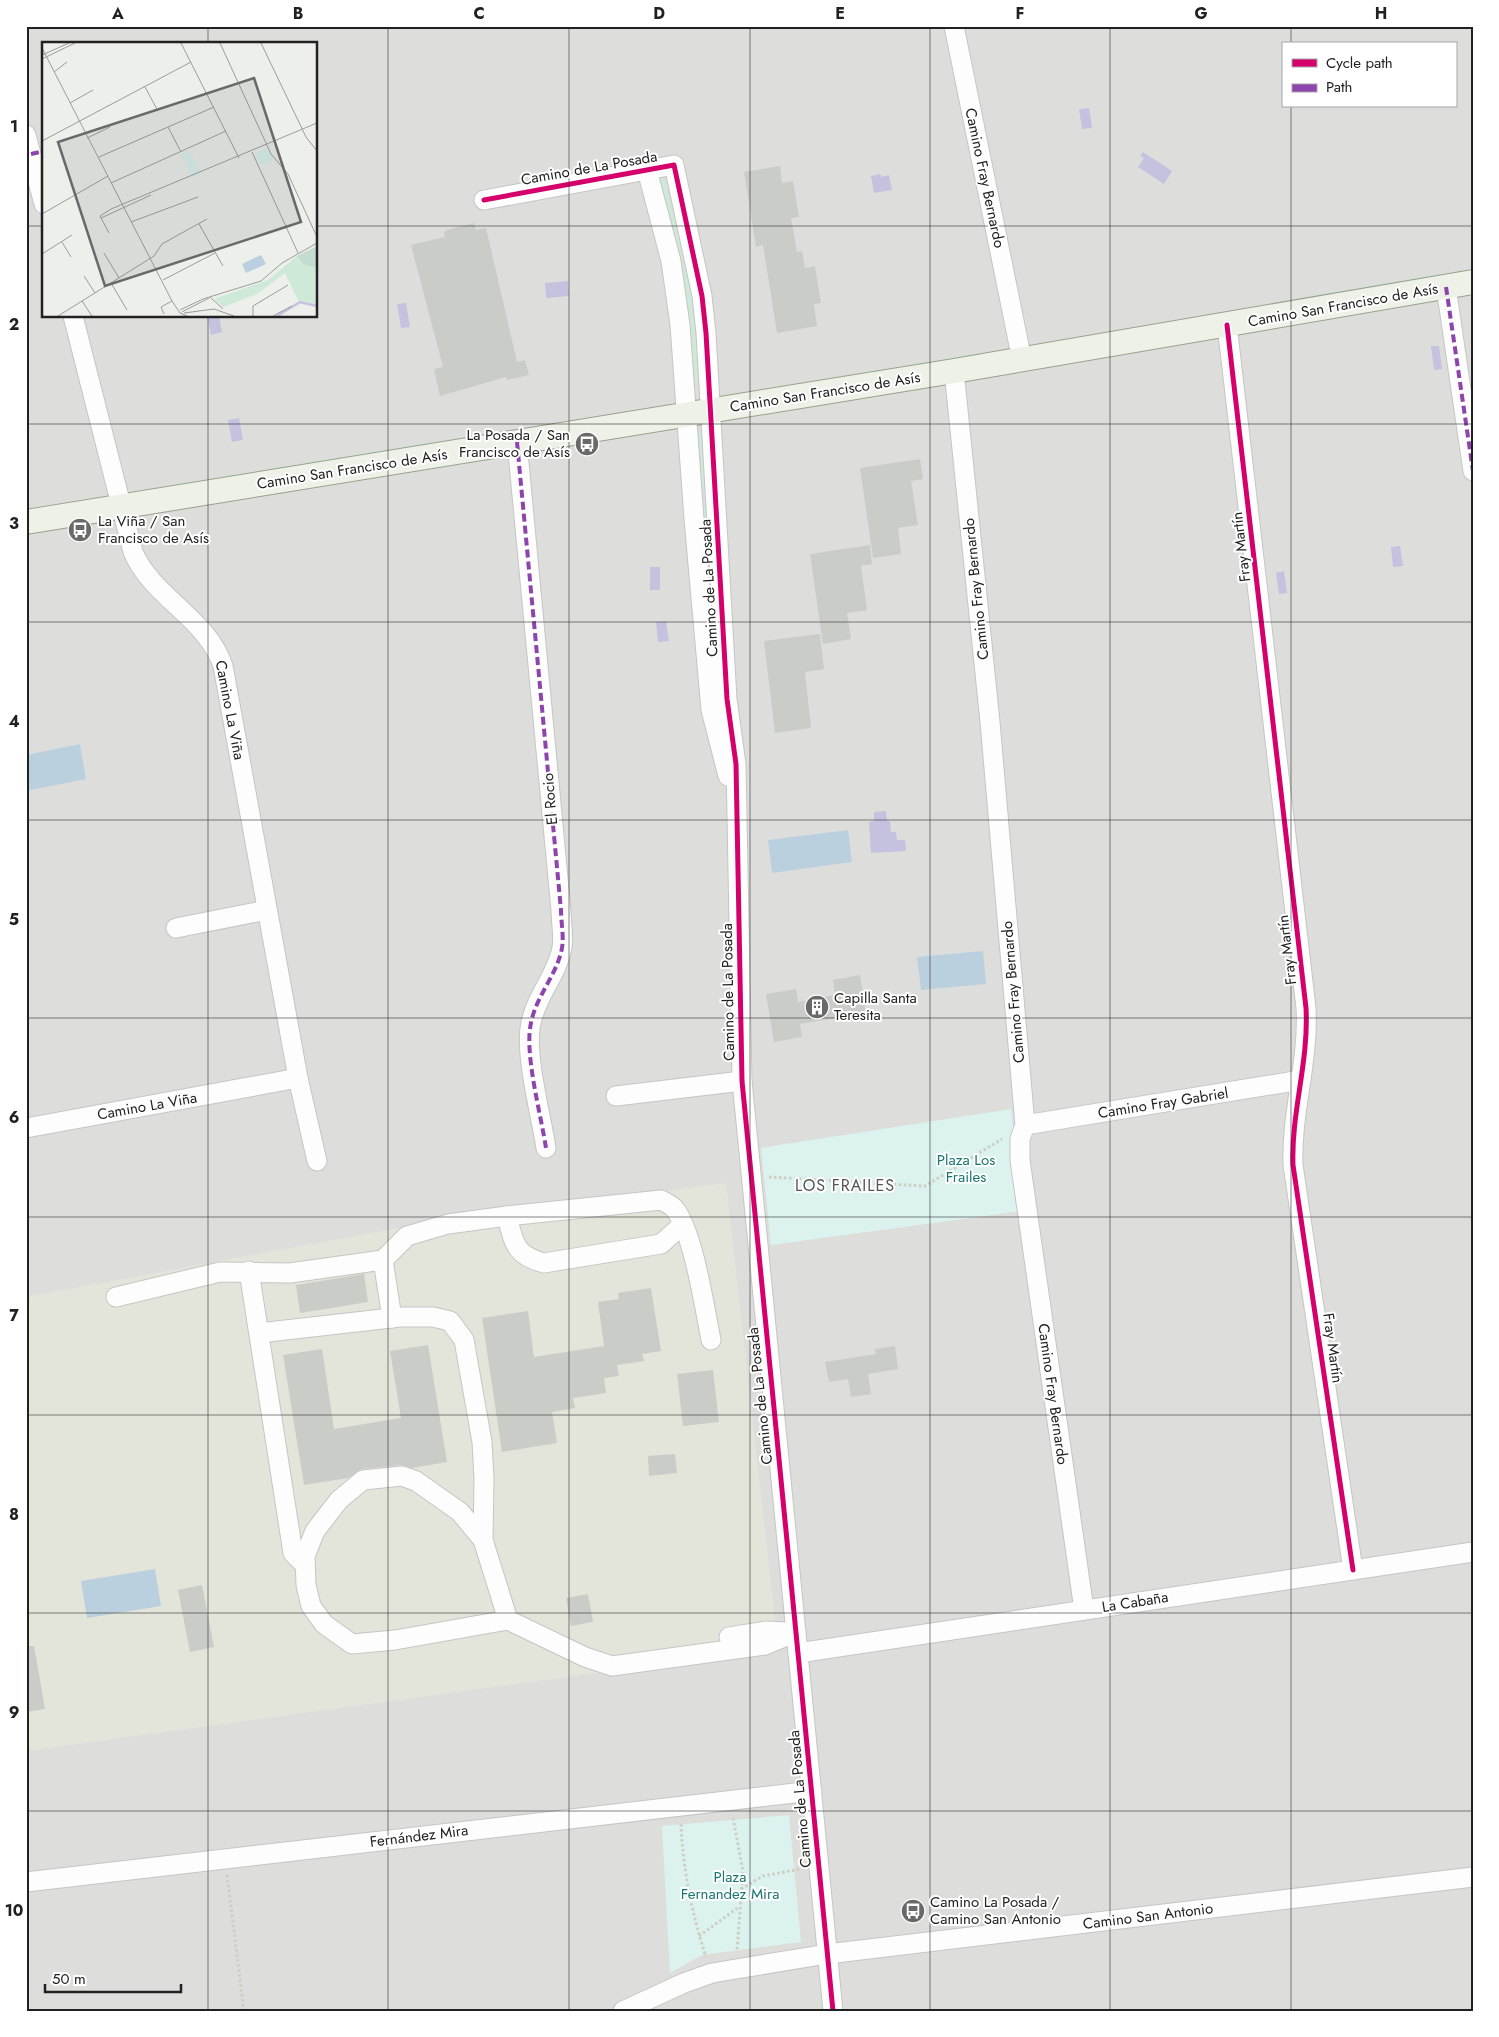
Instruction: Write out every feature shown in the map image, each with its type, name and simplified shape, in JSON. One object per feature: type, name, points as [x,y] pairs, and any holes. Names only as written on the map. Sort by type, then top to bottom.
[{"type":"main road","name":"Camino San Francisco de Asís","points":[[26,522],[1022,360],[1473,282]]},
{"type":"street","name":"Camino Fray Bernardo","points":[[954,26],[1022,360]]},
{"type":"street","points":[[26,136],[37,152],[42,189]]},
{"type":"street","name":"Camino de La Posada","points":[[484,200],[674,165],[702,296],[694,519],[711,710],[714,730],[738,800]]},
{"type":"street","name":"Camino de La Posada","points":[[647,170],[671,261],[680,325],[699,413],[718,517],[727,699],[736,764],[738,800],[742,1081],[833,2011]]},
{"type":"street","name":"Camino San Francisco de Asís","points":[[1446,287],[1473,471]]},
{"type":"street","name":"Camino La Viña","points":[[73,318],[133,552],[139,567],[148,579],[205,633],[217,650],[223,666],[298,1078],[317,1161]]},
{"type":"street","name":"Fray Martín","points":[[1227,325],[1306,1008],[1306,1049],[1293,1132],[1293,1165],[1353,1570]]},
{"type":"street","name":"Camino Fray Bernardo","points":[[954,371],[990,722],[1025,1125],[1020,1139],[1020,1160],[1084,1610]]},
{"type":"street","name":"El Rocio","points":[[517,442],[562,938],[562,948],[550,981],[531,1021],[528,1041],[546,1148]]},
{"type":"street","points":[[694,519],[718,517]]},
{"type":"street","points":[[176,928],[268,910]]},
{"type":"street","name":"Camino La Viña","points":[[26,1128],[298,1078]]},
{"type":"street","name":"Camino Fray Gabriel","points":[[1025,1125],[1301,1080]]},
{"type":"street","points":[[616,1096],[742,1081]]},
{"type":"street","points":[[116,1297],[220,1272],[290,1273],[383,1260],[407,1236],[448,1224],[661,1200],[674,1208],[683,1224],[696,1265],[711,1340]]},
{"type":"street","points":[[507,1216],[513,1241],[526,1258],[544,1264],[661,1244],[683,1224]]},
{"type":"street","points":[[383,1260],[392,1318]]},
{"type":"street","points":[[249,1271],[293,1553],[306,1565]]},
{"type":"street","points":[[259,1333],[392,1318],[432,1317],[450,1321],[464,1340],[482,1442],[484,1479],[483,1540],[508,1620]]},
{"type":"street","points":[[483,1540],[460,1512],[416,1481],[402,1476],[363,1480],[338,1500],[315,1531],[305,1556],[306,1586],[311,1606],[324,1624],[352,1644],[395,1640],[508,1620],[585,1657],[610,1655],[766,1631],[796,1632]]},
{"type":"street","name":"La Cabaña","points":[[798,1653],[1473,1552]]},
{"type":"street","name":"Fernández Mira","points":[[26,1882],[812,1791]]},
{"type":"street","name":"Camino San Antonio","points":[[623,2011],[684,1983],[712,1973],[736,1968],[827,1954],[1473,1877]]},
{"type":"path","points":[[751,1176],[925,1186],[1025,1125]]},
{"type":"path","points":[[730,1801],[743,1871],[736,1968]]},
{"type":"path","points":[[680,1806],[683,1866],[699,1936],[712,1973]]},
{"type":"path","points":[[225,1859],[244,2011]]},
{"type":"path","points":[[741,1889],[763,1876],[818,1865]]},
{"type":"path","points":[[699,1936],[740,1906]]},
{"type":"shaded area","points":[[26,26],[1473,26],[1473,2011],[26,2011]]},
{"type":"shaded area","points":[[1089,108],[1092,128],[1082,129],[1079,109]]},
{"type":"shaded area","points":[[1143,152],[1172,171],[1164,184],[1138,167],[1144,158],[1140,156]]},
{"type":"shaded area","points":[[881,174],[881,177],[889,175],[892,190],[874,193],[871,176]]},
{"type":"shaded area","points":[[568,281],[569,296],[546,298],[545,283]]},
{"type":"shaded area","points":[[406,303],[410,327],[401,328],[397,304]]},
{"type":"shaded area","points":[[207,318],[219,318],[222,332],[211,335]]},
{"type":"shaded area","points":[[1431,346],[1439,346],[1442,369],[1434,370]]},
{"type":"shaded area","points":[[239,418],[243,440],[232,442],[228,420]]},
{"type":"shaded area","points":[[1400,546],[1403,566],[1393,567],[1391,547]]},
{"type":"shaded area","points":[[650,567],[660,567],[660,590],[650,590]]},
{"type":"shaded area","points":[[1284,571],[1287,593],[1279,594],[1276,573]]},
{"type":"shaded area","points":[[666,621],[669,641],[658,642],[656,622]]},
{"type":"shaded area","points":[[80,744],[86,779],[26,791],[26,755]]},
{"type":"shaded area","points":[[886,811],[887,821],[890,821],[891,832],[896,832],[897,840],[905,840],[906,851],[871,853],[869,822],[874,821],[874,812]]},
{"type":"shaded area","points":[[848,830],[852,862],[772,873],[768,840]]},
{"type":"shaded area","points":[[983,951],[986,984],[921,990],[917,957]]},
{"type":"shaded area","points":[[726,1183],[778,1648],[26,1751],[26,1297],[414,1225]]},
{"type":"shaded area","points":[[155,1569],[161,1606],[87,1618],[81,1581]]},
{"type":"green space","points":[[660,177],[665,179],[690,291],[701,381],[696,381],[681,274]]},
{"type":"green space","points":[[700,432],[704,434],[705,484],[703,487],[700,486],[697,435]]},
{"type":"green space","points":[[705,505],[708,508],[720,703],[702,509]]},
{"type":"green space","name":"Plaza Los Frailes","points":[[1011,1109],[1022,1211],[771,1245],[761,1148]]},
{"type":"green space","name":"Plaza Fernandez Mira","points":[[789,1815],[801,1942],[702,1955],[670,1973],[662,1826]]},
{"type":"building","points":[[780,166],[782,183],[793,181],[799,217],[791,218],[797,252],[802,251],[805,268],[815,266],[821,303],[814,304],[817,326],[777,333],[763,245],[756,247],[744,172]]},
{"type":"building","points":[[474,223],[476,230],[486,228],[517,362],[525,360],[529,375],[507,380],[506,377],[440,396],[434,369],[443,367],[411,245],[445,237],[444,232],[447,230]]},
{"type":"building","points":[[920,459],[923,479],[911,481],[918,525],[898,528],[901,554],[873,558],[860,468]]},
{"type":"building","points":[[870,545],[872,564],[861,566],[867,610],[847,613],[851,639],[823,644],[810,554]]},
{"type":"building","points":[[820,634],[824,669],[805,672],[811,728],[775,733],[764,641]]},
{"type":"building","name":"Capilla Santa Teresita","points":[[860,975],[866,1013],[800,1024],[802,1037],[774,1042],[766,994],[796,989],[798,1002],[835,995],[833,980]]},
{"type":"building","points":[[364,1274],[368,1302],[300,1313],[296,1285]]},
{"type":"building","points":[[651,1288],[661,1351],[642,1354],[644,1361],[617,1365],[619,1376],[604,1378],[606,1393],[573,1398],[575,1408],[552,1412],[557,1443],[502,1452],[482,1318],[528,1311],[534,1357],[604,1346],[598,1302],[619,1299],[618,1293]]},
{"type":"building","points":[[428,1345],[447,1462],[412,1468],[401,1465],[362,1469],[348,1478],[304,1485],[283,1355],[322,1349],[334,1429],[401,1418],[390,1351]]},
{"type":"building","points":[[895,1346],[898,1369],[868,1374],[871,1394],[851,1397],[848,1379],[829,1382],[825,1362],[876,1354],[875,1349]]},
{"type":"building","points":[[713,1370],[719,1422],[683,1426],[677,1374]]},
{"type":"building","points":[[675,1454],[677,1473],[649,1476],[648,1456]]},
{"type":"building","points":[[202,1585],[214,1647],[190,1652],[178,1590]]},
{"type":"building","points":[[588,1594],[593,1622],[571,1626],[566,1598]]},
{"type":"building","points":[[26,1646],[34,1646],[45,1709],[26,1712]]},
{"type":"marked path","points":[[31,154],[42,151]]},
{"type":"marked path","points":[[1446,287],[1473,471]]},
{"type":"marked path","points":[[517,442],[563,934],[559,958],[537,1004],[529,1036],[531,1067],[546,1148]]},
{"type":"cycle path","points":[[484,200],[674,165],[702,296],[706,333],[727,699],[736,764],[742,1081],[833,2011]]},
{"type":"cycle path","points":[[1227,325],[1306,1008],[1305,1048],[1293,1145],[1293,1165],[1353,1570]]},
{"type":"place","name":"La Posada / San Francisco de Asís","points":[[587,444]]},
{"type":"place","name":"La Viña / San Francisco de Asís","points":[[80,530]]},
{"type":"place","name":"Capilla Santa Teresita","points":[[817,1007]]},
{"type":"place","name":"Camino La Posada / Camino San Antonio","points":[[913,1911]]},
{"type":"district","name":"LOS FRAILES","points":[[845,1185]]}]
